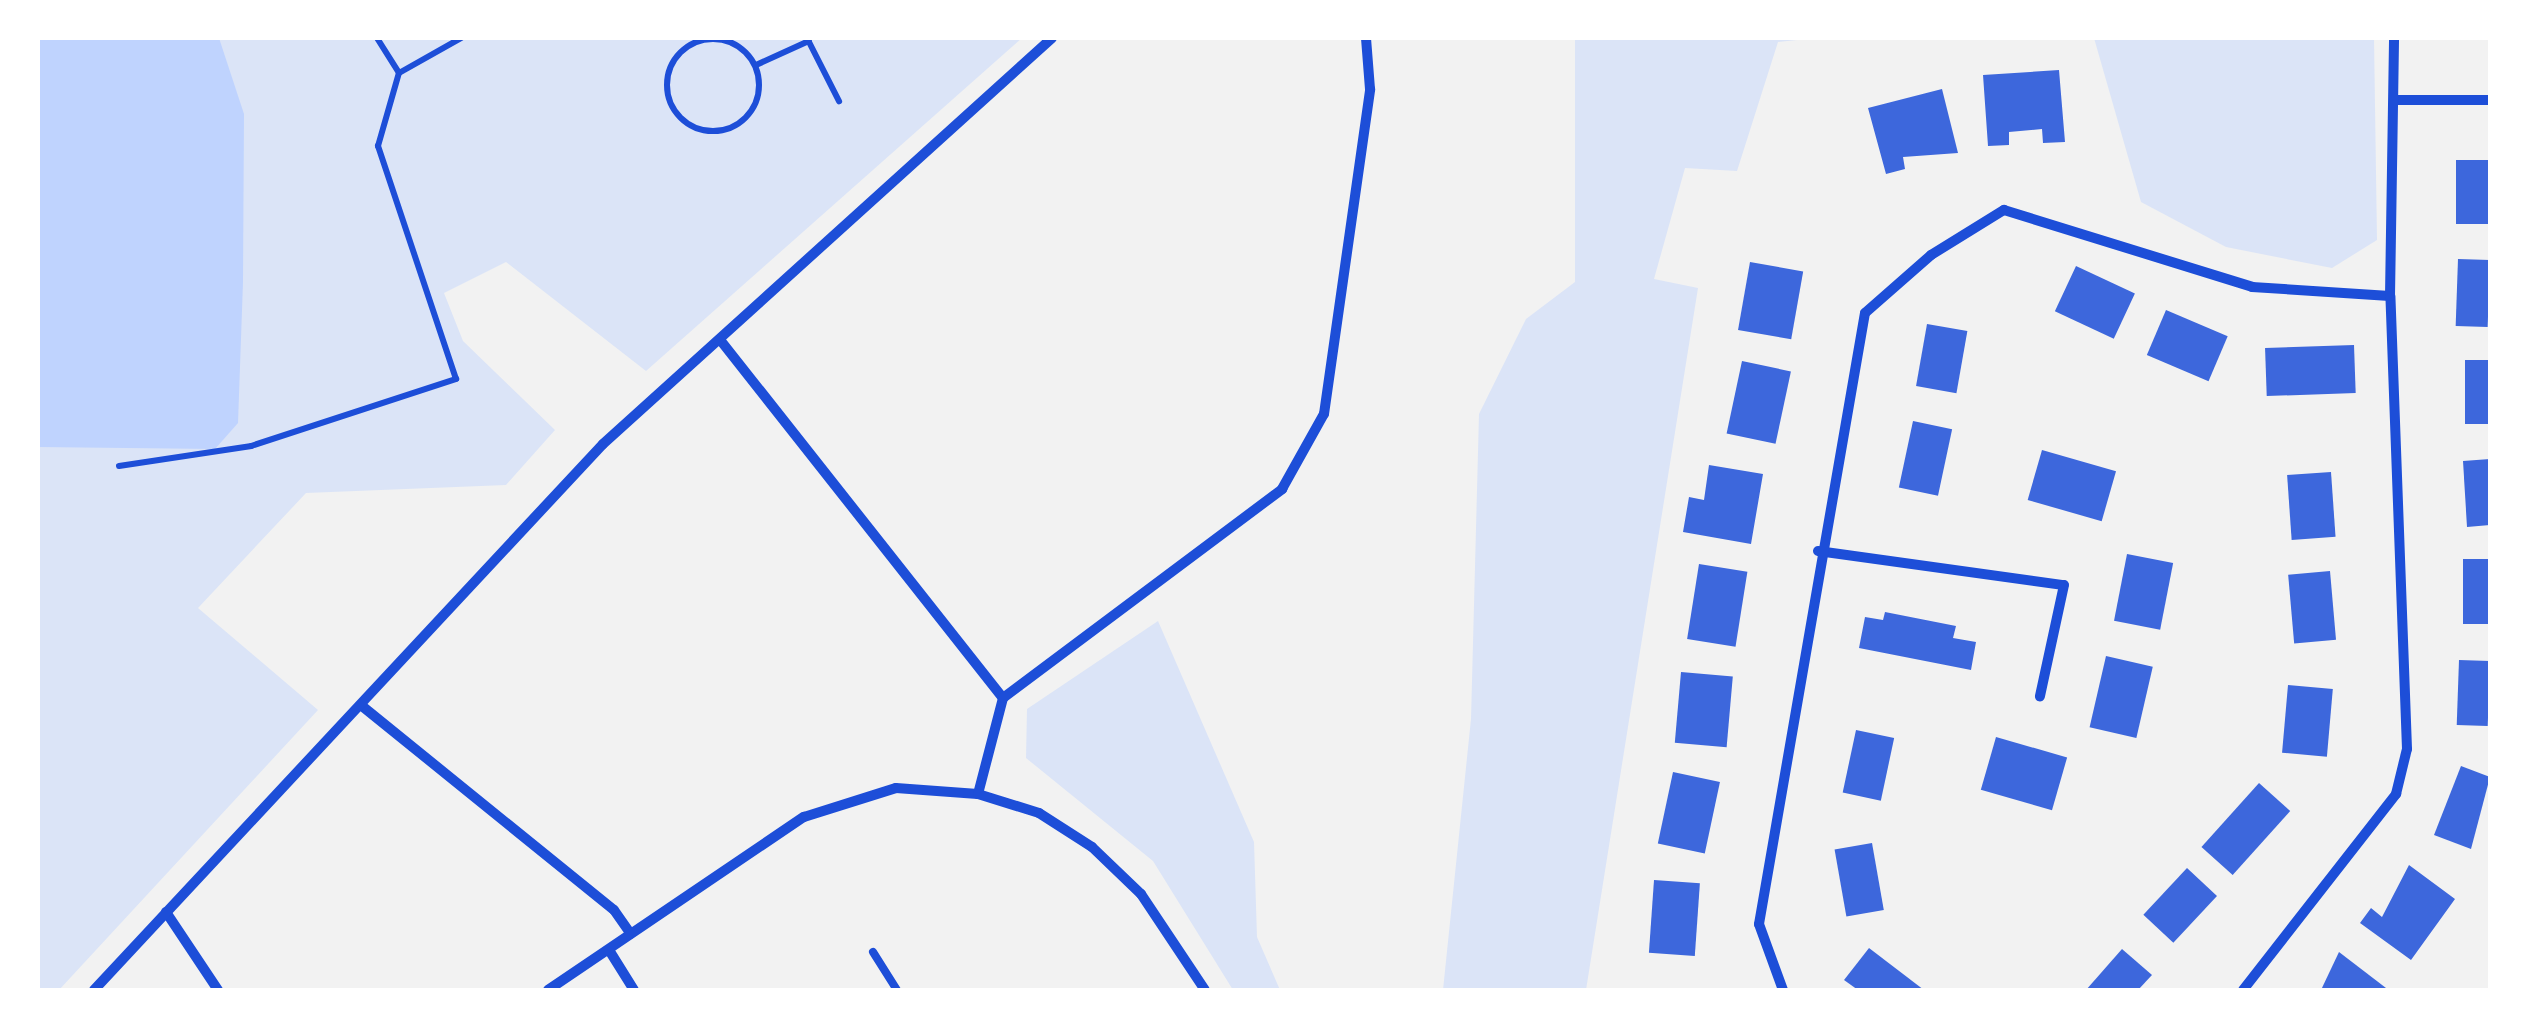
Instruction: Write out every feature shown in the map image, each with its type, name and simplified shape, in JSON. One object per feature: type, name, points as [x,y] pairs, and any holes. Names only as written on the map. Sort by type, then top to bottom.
[{"type":"street","points":[[94,990],[603,444],[721,342],[1052,38]]},
{"type":"street","points":[[978,794],[1002,698],[1282,489],[1324,414],[1370,89],[1366,38]]},
{"type":"street","points":[[2244,990],[2396,794],[2407,750],[2390,296],[2394,38]]},
{"type":"street","points":[[2394,100],[2490,100]]},
{"type":"street","points":[[1783,990],[1759,924],[1818,551],[1865,312],[1930,254],[2004,210],[2252,287],[2390,296]]},
{"type":"street","points":[[721,342],[1002,698]]},
{"type":"street","points":[[1818,551],[2064,585]]},
{"type":"street","points":[[2040,696],[2068,569]]},
{"type":"street","points":[[362,706],[614,910],[631,934]]},
{"type":"street","points":[[548,990],[804,817],[896,788],[978,794],[1039,814],[1092,847],[1141,894],[1205,990]]},
{"type":"street","points":[[166,912],[218,990]]},
{"type":"street","points":[[609,950],[634,990]]},
{"type":"lane","points":[[873,952],[897,990]]},
{"type":"path","points":[[377,38],[399,73]]},
{"type":"path","points":[[120,466],[252,446],[456,379],[378,146],[399,73],[462,38]]},
{"type":"path","points":[[756,66],[808,39],[840,101]]},
{"type":"path","points":[[686,41],[735,42],[756,66],[756,108],[717,132],[694,128],[668,99],[674,57],[686,41]]},
{"type":"shaded area","points":[[38,38],[1022,38],[646,371],[506,262],[444,293],[463,341],[555,430],[506,485],[306,493],[198,608],[318,710],[59,990],[38,990]]},
{"type":"shaded area","points":[[1575,38],[1816,38],[1778,42],[1737,171],[1685,168],[1654,279],[1698,288],[1586,990],[1443,990],[1471,719],[1479,414],[1526,319],[1575,282]]},
{"type":"shaded area","points":[[2094,38],[2374,38],[2377,240],[2332,268],[2226,247],[2141,202]]},
{"type":"shaded area","points":[[1158,621],[1254,842],[1257,937],[1280,990],[1233,990],[1153,861],[1026,758],[1027,709]]},
{"type":"water","points":[[38,38],[219,38],[244,114],[243,282],[238,423],[215,449],[38,447]]},
{"type":"building","points":[[2059,70],[2065,142],[2043,143],[2042,129],[2009,132],[2009,145],[1988,146],[1983,75]]},
{"type":"building","points":[[1942,89],[1958,153],[1903,157],[1905,169],[1886,174],[1868,108]]},
{"type":"building","points":[[2456,160],[2490,160],[2490,224],[2456,224]]},
{"type":"building","points":[[2458,259],[2490,260],[2488,327],[2456,326]]},
{"type":"building","points":[[1750,262],[1803,271],[1791,339],[1738,330]]},
{"type":"building","points":[[2076,266],[2135,293],[2114,339],[2055,311]]},
{"type":"building","points":[[2166,310],[2228,336],[2209,381],[2147,355]]},
{"type":"building","points":[[1927,324],[1967,331],[1956,393],[1916,386]]},
{"type":"building","points":[[2354,345],[2356,393],[2267,396],[2265,348]]},
{"type":"building","points":[[2465,360],[2490,360],[2490,424],[2465,424]]},
{"type":"building","points":[[1742,361],[1791,371],[1776,444],[1727,433]]},
{"type":"building","points":[[1913,421],[1952,429],[1938,496],[1899,488]]},
{"type":"building","points":[[2042,450],[2116,471],[2102,521],[2028,500]]},
{"type":"building","points":[[2490,459],[2490,525],[2467,527],[2463,461]]},
{"type":"building","points":[[1709,465],[1763,474],[1751,544],[1683,532],[1689,497],[1704,500]]},
{"type":"building","points":[[2331,472],[2336,537],[2292,540],[2287,475]]},
{"type":"building","points":[[2127,554],[2173,563],[2160,630],[2114,621]]},
{"type":"building","points":[[2463,559],[2490,559],[2490,624],[2463,624]]},
{"type":"building","points":[[1699,564],[1747,572],[1736,647],[1687,639]]},
{"type":"building","points":[[2330,571],[2336,640],[2294,643],[2288,575]]},
{"type":"building","points":[[1885,612],[1956,626],[1953,638],[1976,642],[1971,670],[1859,648],[1865,617],[1883,620]]},
{"type":"building","points":[[2106,656],[2153,667],[2136,738],[2090,727]]},
{"type":"building","points":[[2459,660],[2490,661],[2488,726],[2457,725]]},
{"type":"building","points":[[1681,672],[1733,677],[1727,747],[1675,743]]},
{"type":"building","points":[[2288,685],[2333,689],[2327,757],[2282,753]]},
{"type":"building","points":[[1856,730],[1894,738],[1881,801],[1843,793]]},
{"type":"building","points":[[1996,737],[2067,757],[2052,810],[1981,790]]},
{"type":"building","points":[[2461,766],[2490,777],[2471,849],[2434,835]]},
{"type":"building","points":[[1673,772],[1720,782],[1705,853],[1658,843]]},
{"type":"building","points":[[2259,783],[2290,811],[2233,875],[2201,847]]},
{"type":"building","points":[[1872,843],[1884,910],[1846,917],[1835,850]]},
{"type":"building","points":[[2409,865],[2455,899],[2411,960],[2360,923],[2371,908],[2382,917]]},
{"type":"building","points":[[2187,868],[2217,896],[2173,943],[2143,915]]},
{"type":"building","points":[[1654,880],[1700,883],[1695,956],[1649,953]]},
{"type":"building","points":[[1869,948],[1924,990],[1858,990],[1844,980]]},
{"type":"building","points":[[2122,949],[2152,975],[2138,990],[2086,990]]},
{"type":"building","points":[[2339,952],[2386,988],[2321,990]]}]
